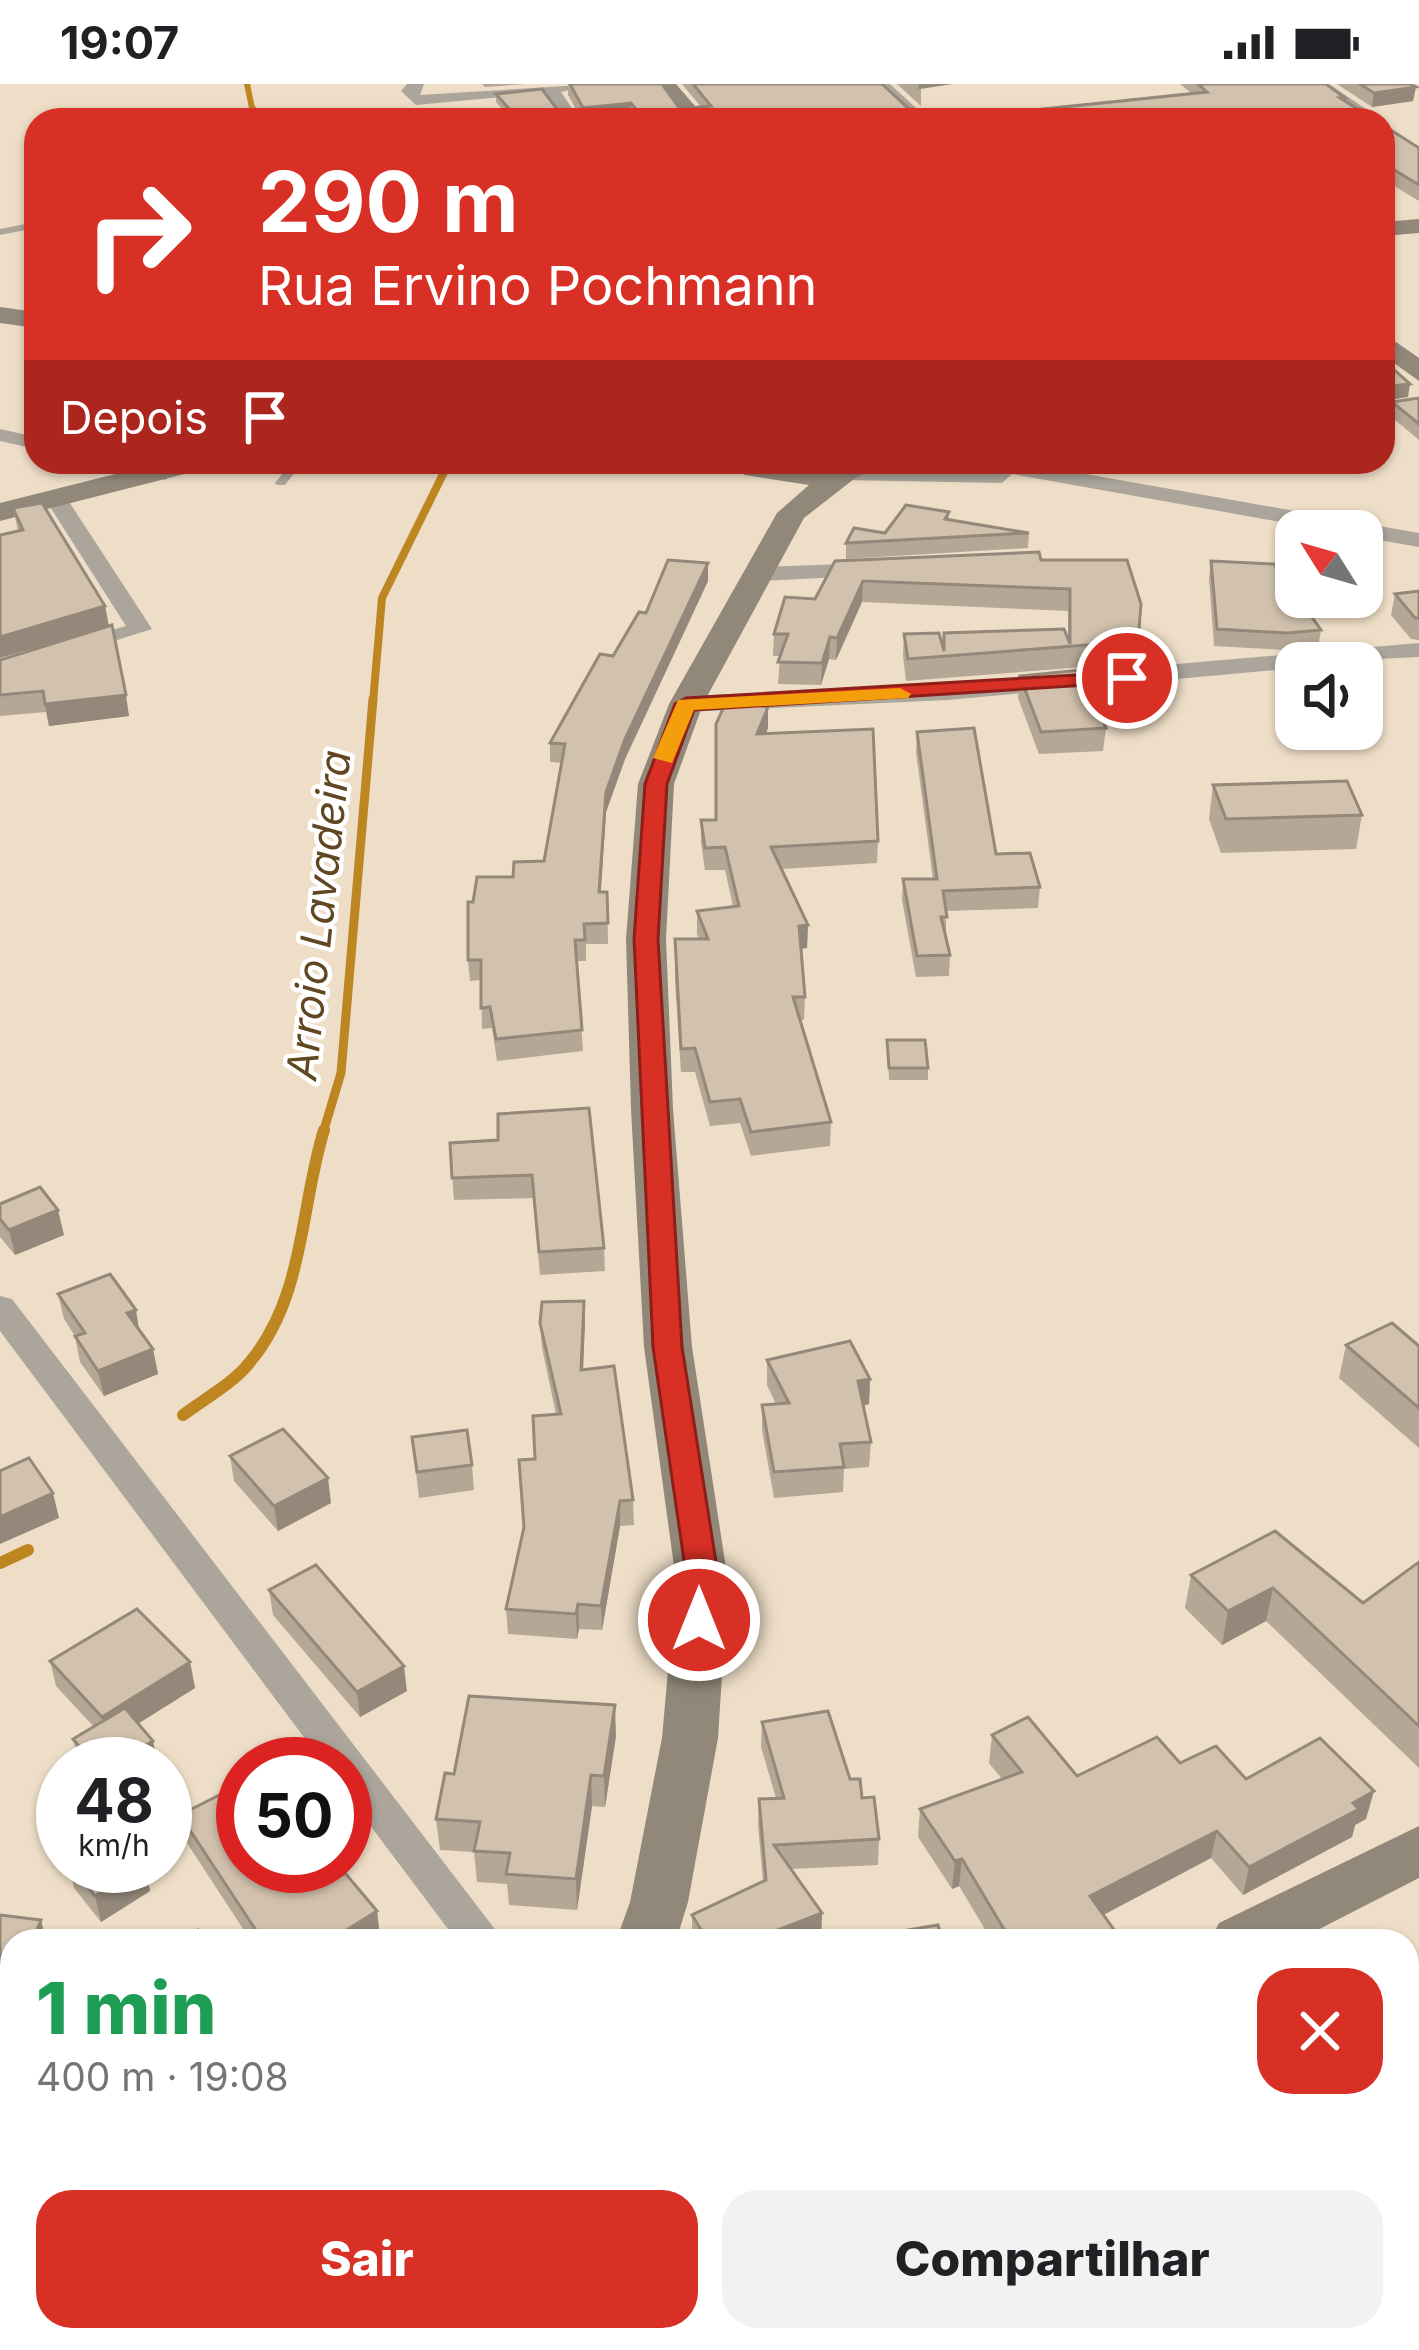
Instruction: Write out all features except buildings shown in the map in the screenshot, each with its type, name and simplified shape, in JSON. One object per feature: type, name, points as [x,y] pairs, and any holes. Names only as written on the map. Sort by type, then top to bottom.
[{"type":"main road","points":[[664,84],[685,108]]},
{"type":"main road","points":[[1395,351],[1419,373]]},
{"type":"main road","points":[[0,512],[161,474]]},
{"type":"main road","points":[[744,474],[760,499],[764,564]]},
{"type":"main road","points":[[783,474],[814,474]]},
{"type":"main road","points":[[650,1929],[689,1738],[703,1581],[668,1347],[646,939],[656,784],[686,704],[792,513],[841,474]]},
{"type":"main road","points":[[1264,1929],[1419,1850]]},
{"type":"street","points":[[416,92],[591,84]]},
{"type":"street","points":[[880,84],[907,108]]},
{"type":"street","points":[[1318,84],[1355,108]]},
{"type":"street","points":[[550,88],[564,108]]},
{"type":"street","points":[[883,474],[1046,478]]},
{"type":"street","points":[[1030,474],[1275,515]]},
{"type":"street","points":[[0,670],[140,629],[56,499]]},
{"type":"street","points":[[1383,534],[1419,540]]},
{"type":"street","points":[[764,564],[901,568]]},
{"type":"street","points":[[686,704],[948,692],[1419,650]]},
{"type":"street","points":[[0,1307],[473,1929]]},
{"type":"lane","points":[[281,483],[288,474]]},
{"type":"waterway","name":"Arroio Lavadeira","points":[[247,84],[252,108]]},
{"type":"waterway","name":"Arroio Lavadeira","points":[[373,702],[382,598],[443,474]]},
{"type":"waterway","name":"Arroio Lavadeira","points":[[323,1133],[341,1073],[373,699]]},
{"type":"waterway","name":"Arroio Lavadeira","points":[[183,1415],[236,1377],[268,1336],[291,1280],[324,1130]]},
{"type":"waterway","name":"Arroio Lavadeira","points":[[0,1563],[28,1550]]},
{"type":"slow traffic","points":[[664,758],[686,704],[900,694]]},
{"type":"route","points":[[699,1620],[703,1581],[668,1347],[646,939],[656,784],[686,704],[1127,678]]}]
